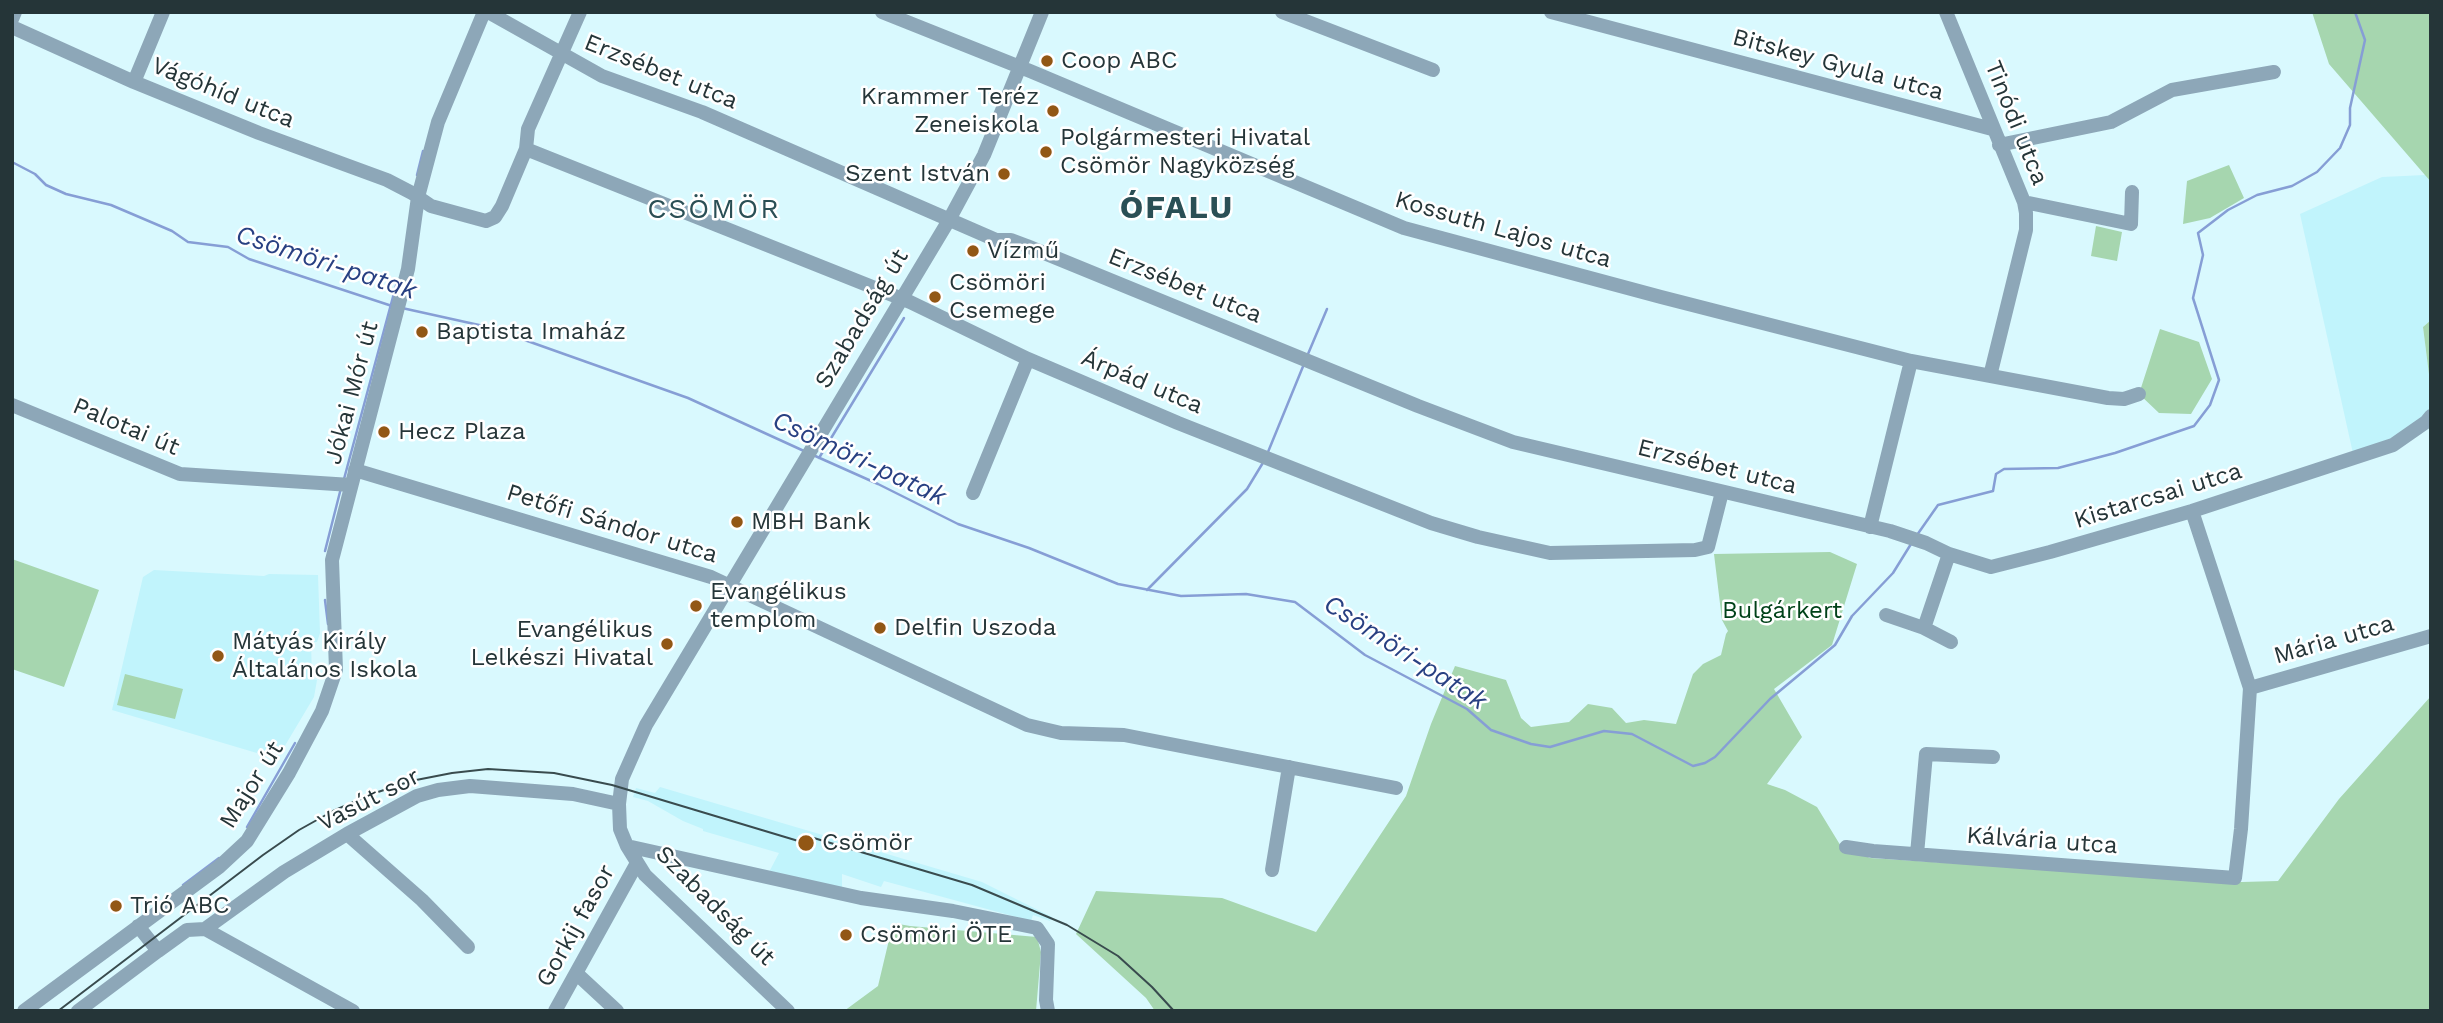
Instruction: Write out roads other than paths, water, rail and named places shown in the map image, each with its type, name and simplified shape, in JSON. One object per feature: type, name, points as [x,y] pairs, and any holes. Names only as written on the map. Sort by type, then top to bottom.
[{"type":"street","points":[[12,19],[15,12]]},
{"type":"street","points":[[134,82],[163,12]]},
{"type":"street","name":"Erzsébet utca","points":[[486,12],[602,76],[702,112],[996,240],[1011,240],[1027,246],[1513,442],[1890,531]]},
{"type":"street","name":"Jókai Mór út","points":[[345,484],[355,470],[398,308],[408,269],[418,197],[438,122],[486,12]]},
{"type":"street","points":[[526,149],[528,129],[580,12]]},
{"type":"street","name":"Kossuth Lajos utca","points":[[882,12],[1404,228],[1911,361],[2108,398],[2124,399],[2139,394]]},
{"type":"street","name":"Szabadság út","points":[[788,1011],[645,875],[620,829],[618,804],[622,779],[646,725],[949,220],[984,155],[1041,12]]},
{"type":"street","points":[[1282,12],[1433,70]]},
{"type":"street","name":"Bitskey Gyula utca","points":[[1551,12],[1992,129]]},
{"type":"street","name":"Tinódi utca","points":[[1946,12],[2024,202],[2026,230],[1990,376]]},
{"type":"street","name":"Vágóhíd utca","points":[[12,27],[134,82],[259,133],[387,180],[431,206],[481,221],[491,219],[499,213],[526,149]]},
{"type":"street","points":[[1999,145],[2111,122],[2172,90],[2274,72]]},
{"type":"street","name":"Árpád utca","points":[[526,149],[900,299],[1028,359],[1178,423],[1431,523],[1517,547],[1550,553],[1695,551],[1708,547],[1722,492]]},
{"type":"street","points":[[2024,202],[2131,224],[2132,192]]},
{"type":"street","points":[[973,493],[1028,359]]},
{"type":"street","points":[[1870,527],[1911,361]]},
{"type":"street","name":"Palotai út","points":[[12,405],[180,474],[345,484]]},
{"type":"street","name":"Kistarcsai utca","points":[[1890,531],[1991,567],[2192,511],[2393,445],[2431,416]]},
{"type":"street","name":"Petőfi Sándor utca","points":[[355,470],[712,577],[1027,725],[1060,733],[1124,735],[1396,788]]},
{"type":"street","name":"Major út","points":[[24,1011],[219,867],[247,841],[289,773],[323,711],[336,670],[332,560],[345,484]]},
{"type":"street","points":[[2192,511],[2250,688]]},
{"type":"street","points":[[1924,628],[1949,554]]},
{"type":"street","points":[[1886,615],[1924,628],[1951,642]]},
{"type":"street","name":"Mária utca","points":[[2250,688],[2431,636]]},
{"type":"street","name":"Kálvária utca","points":[[1846,847],[2235,878],[2241,829],[2250,688]]},
{"type":"street","points":[[1917,854],[1926,754],[1993,757]]},
{"type":"street","points":[[1272,870],[1289,767]]},
{"type":"street","name":"Vasút sor","points":[[158,951],[187,930],[205,929],[264,886],[347,834],[417,796],[470,786],[573,794],[618,804]]},
{"type":"street","points":[[347,834],[422,900],[468,947]]},
{"type":"street","points":[[627,846],[861,898],[953,911],[1037,928],[1048,944],[1048,1011]]},
{"type":"street","name":"Gorkij fasor","points":[[555,1011],[637,863]]},
{"type":"street","points":[[78,1011],[158,951],[138,926]]},
{"type":"street","points":[[205,929],[353,1011]]},
{"type":"street","points":[[576,973],[617,1011]]},
{"type":"waterway","name":"Csömöri-patak","points":[[1917,535],[1938,505],[1993,491],[1996,474],[2004,469],[2058,468],[2115,453],[2194,426],[2210,405],[2219,380],[2193,298],[2203,255],[2198,233],[2228,210],[2257,195],[2292,186],[2317,172],[2340,148],[2350,125],[2350,108],[2365,40],[2355,12]]},
{"type":"waterway","points":[[417,175],[423,151]]},
{"type":"waterway","name":"Csömöri-patak","points":[[12,162],[35,174],[46,185],[66,194],[111,205],[172,231],[188,242],[228,247],[249,259],[392,306]]},
{"type":"waterway","points":[[344,479],[397,282]]},
{"type":"waterway","name":"Csömöri-patak","points":[[402,308],[488,327],[688,398],[804,451]]},
{"type":"waterway","points":[[1308,354],[1327,309]]},
{"type":"waterway","points":[[819,458],[904,318]]},
{"type":"waterway","points":[[1268,452],[1304,364]]},
{"type":"waterway","name":"Csömöri-patak","points":[[813,455],[958,524],[1029,548],[1118,584],[1181,596],[1246,594],[1295,602],[1365,655],[1467,709],[1491,730],[1531,744],[1550,747],[1604,731],[1632,734],[1693,766],[1715,757],[1770,699],[1835,645],[1852,616],[1893,573],[1911,544]]},
{"type":"waterway","points":[[1147,590],[1247,489],[1264,461]]},
{"type":"waterway","points":[[325,551],[341,488]]},
{"type":"waterway","points":[[325,600],[328,624]]},
{"type":"waterway","points":[[247,827],[295,743]]},
{"type":"waterway","points":[[183,885],[219,858]]},
{"type":"tram line","points":[[58,1011],[299,830],[333,811],[411,781],[488,769],[554,773],[612,785],[805,843]]},
{"type":"tram line","points":[[807,836],[972,885],[1067,925],[1118,956],[1174,1011]]},
{"type":"place","name":"Coop ABC","points":[[1047,61]]},
{"type":"place","name":"Krammer Teréz Zeneiskola","points":[[1053,111]]},
{"type":"place","name":"Polgármesteri Hivatal Csömör Nagyközség","points":[[1046,152]]},
{"type":"place","name":"Szent István","points":[[1004,174]]},
{"type":"place","name":"Vízmű","points":[[973,251]]},
{"type":"place","name":"Csömöri Csemege","points":[[935,297]]},
{"type":"place","name":"Baptista Imaház","points":[[422,332]]},
{"type":"place","name":"Hecz Plaza","points":[[384,432]]},
{"type":"place","name":"MBH Bank","points":[[737,522]]},
{"type":"place","name":"Evangélikus templom","points":[[696,606]]},
{"type":"place","name":"Delfin Uszoda","points":[[880,628]]},
{"type":"place","name":"Evangélikus Lelkészi Hivatal","points":[[667,644]]},
{"type":"place","name":"Mátyás Király Általános Iskola","points":[[218,656]]},
{"type":"place","name":"Csömör","points":[[806,843]]},
{"type":"place","name":"Trió ABC","points":[[116,906]]},
{"type":"place","name":"Csömöri ÖTE","points":[[846,935]]},
{"type":"district","name":"ÓFALU","points":[[1177,209]]},
{"type":"district","name":"CSÖMÖR","points":[[714,210]]},
{"type":"park label","name":"Bulgárkert","points":[[1782,611]]}]
